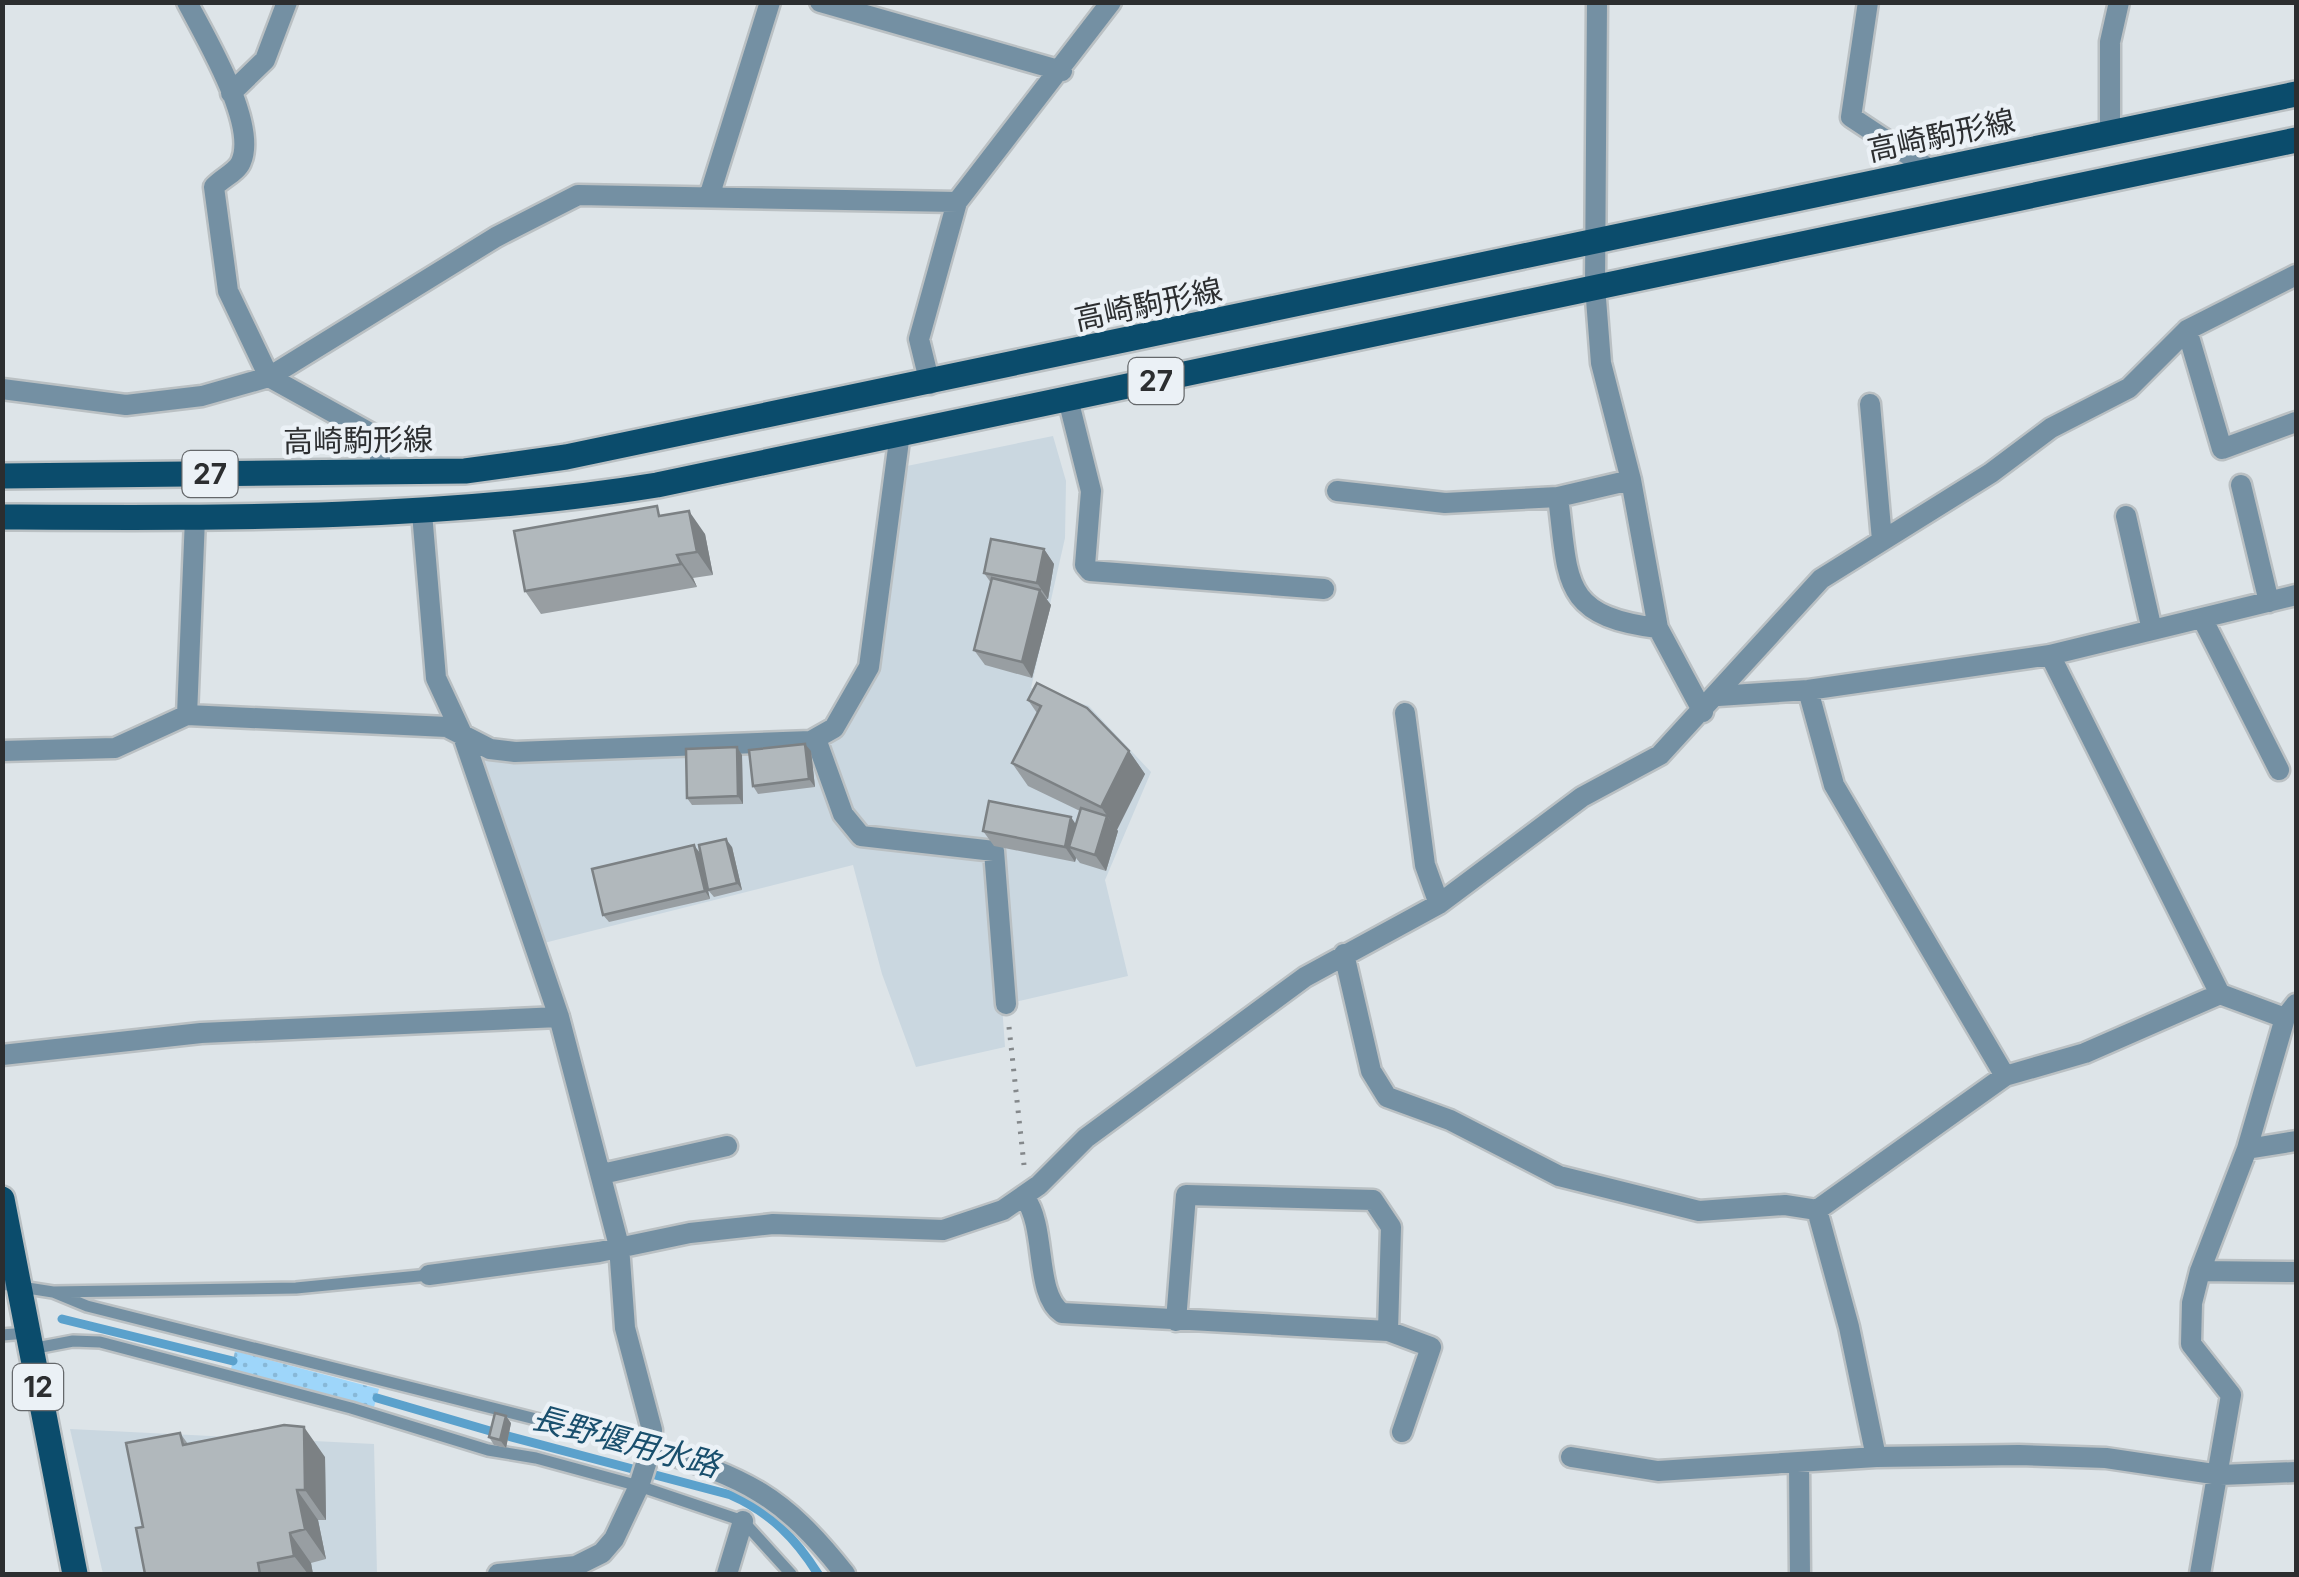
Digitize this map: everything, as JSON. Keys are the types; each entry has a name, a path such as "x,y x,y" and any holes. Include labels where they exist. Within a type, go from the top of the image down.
{"main road":[{"name":"高崎駒形線","path":"2,476 465,471 566,458 2296,94"},
{"name":"27","path":"2,517 422,513 507,507 657,486 2296,140"},
{"name":"12","path":"2,1200 20,1339 75,1574"}],"street":[{"path":"187,2 231,93 246,149 239,168 214,187 228,291 269,377 372,434 380,447 380,473"},
{"path":"231,93 265,60 287,2"},
{"path":"709,197 770,2"},
{"path":"820,2 1062,70"},
{"path":"930,384 919,340 956,202 1111,2"},
{"path":"1598,2 1595,286 1601,362 1632,480 1658,628 1704,712"},
{"path":"1868,2 1852,117 1930,170"},
{"path":"2110,133 2110,42 2119,2"},
{"path":"2,389 126,405 202,396 269,377 496,237 578,195 956,202"},
{"path":"429,1275 773,1224 942,1230 1032,1192 1095,1131 1304,977 1438,904 1582,797 1660,755 1704,712 1821,579 1991,473 2051,428 2130,388 2187,330 2296,275"},
{"path":"2187,330 2222,448 2296,422"},
{"path":"1068,400 1088,474 1085,565 1090,572 1324,589"},
{"path":"1870,404 1882,540"},
{"path":"2,752 115,748 187,716 448,727 490,749 515,752 816,739 834,728 869,667 900,433"},
{"path":"1337,491 1445,502 1558,497 1632,480"},
{"path":"2241,486 2268,602"},
{"path":"1558,497 1570,583 1600,617 1658,628"},
{"path":"422,513 436,678 463,736 559,1017 619,1246 625,1328 650,1412 644,1469 614,1539 602,1553 576,1570 498,1574"},
{"path":"2126,516 2152,630"},
{"path":"187,716 195,518"},
{"path":"1718,696 1808,690 2050,655 2296,595"},
{"path":"2202,618 2279,770"},
{"path":"2050,655 2220,994"},
{"path":"1808,690 1834,785 2004,1076"},
{"path":"1405,713 1425,866 1438,904"},
{"path":"816,739 843,814 861,836 994,851 1006,1004"},
{"path":"1344,954 1371,1071 1387,1097 1450,1120 1531,1164 1591,1184 1700,1211 1785,1205 1817,1210 2004,1076 2085,1053 2220,994 2291,1011 2192,1303 2192,1344 2231,1395 2200,1574"},
{"path":"2,1055 201,1032 559,1017"},
{"path":"2247,1149 2296,1141"},
{"path":"602,1174 727,1146"},
{"path":"1032,1192 1053,1307 1081,1316 1388,1331 1430,1347 1402,1432"},
{"path":"1176,1321 1186,1195 1373,1200 1391,1227 1388,1331"},
{"path":"1817,1210 1850,1328 1876,1457"},
{"path":"2200,1271 2296,1272"},
{"path":"1570,1457 1658,1471 1876,1457 2106,1458 2220,1476 2296,1472"},
{"path":"1799,1463 1800,1574"},
{"path":"644,1469 722,1470 768,1494 816,1537 846,1574"},
{"path":"727,1574 743,1521"}],"lane":[{"path":"11,1286 53,1292 312,1287 429,1275"},
{"path":"53,1292 87,1306 644,1469 743,1521 791,1574"},
{"path":"20,1339 100,1342 351,1408 488,1450 644,1469"}],"path":[{"path":"1006,1004 1025,1175 1032,1192"}],"shaded area":[{"path":"1053,436 1066,481 1065,538 1031,688 1089,706 1151,772 1105,880 1128,976 1002,1005 1005,1047 916,1067 882,974 853,865 540,944 480,758 812,748 871,669 902,467"},
{"path":"235,1351 379,1389 374,1407 231,1369"},
{"path":"70,1429 374,1444 377,1574 103,1574"}],"building":[{"path":"657,506 659,516 689,511 697,552 677,555 681,564 525,591 514,531"},
{"path":"991,539 1044,549 1037,583 984,573"},
{"path":"992,578 1040,590 1022,662 974,650"},
{"path":"1037,683 1087,708 1129,751 1101,807 1012,763 1041,706 1028,700"},
{"path":"805,744 809,779 753,786 749,750"},
{"path":"737,747 738,796 687,798 686,749"},
{"path":"989,801 1071,817 1065,847 983,831"},
{"path":"1081,808 1107,816 1095,855 1069,847"},
{"path":"726,839 737,883 708,890 699,845"},
{"path":"694,845 705,891 603,915 592,869"},
{"path":"495,1413 506,1416 500,1440 489,1437"},
{"path":"284,1425 304,1427 305,1490 297,1490 305,1529 290,1533 294,1556 258,1563 260,1574 145,1574 136,1528 143,1527 126,1443 180,1433 183,1445"}],"waterway":[{"name":"長野堰用水路","path":"62,1319 233,1361"},
{"name":"長野堰用水路","path":"377,1398 497,1433"},
{"name":"長野堰用水路","path":"508,1436 731,1495 781,1528 818,1574"}]}
